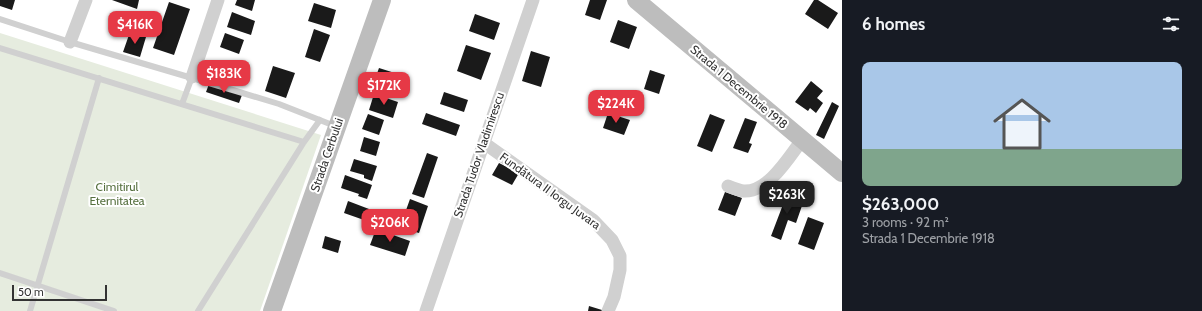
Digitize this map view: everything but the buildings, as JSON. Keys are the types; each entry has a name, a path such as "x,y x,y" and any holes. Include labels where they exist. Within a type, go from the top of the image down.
{"street":[{"path":"70,42 86,0"},
{"path":"192,77 218,0"},
{"name":"Strada Cerbului","path":"272,311 382,0"},
{"name":"Strada Tudor Vladimirescu","path":"426,311 533,0"},
{"name":"Strada 1 Decembrie 1918","path":"636,0 842,173"},
{"path":"728,186 744,191 763,186 770,180 802,140"},
{"name":"Fundătura II Iorgu Juvara","path":"484,143 593,220 612,240 620,256 620,270 614,297 608,311"}],"lane":[{"path":"0,19 70,42 279,104 337,127"},
{"path":"0,48 304,142"},
{"path":"182,104 192,77"},
{"path":"30,311 99,78"},
{"path":"198,311 304,142 320,120"},
{"path":"0,273 114,311"}],"green space":[{"name":"Cimitirul Eternitatea","path":"0,33 321,135 260,311 0,311"}]}
